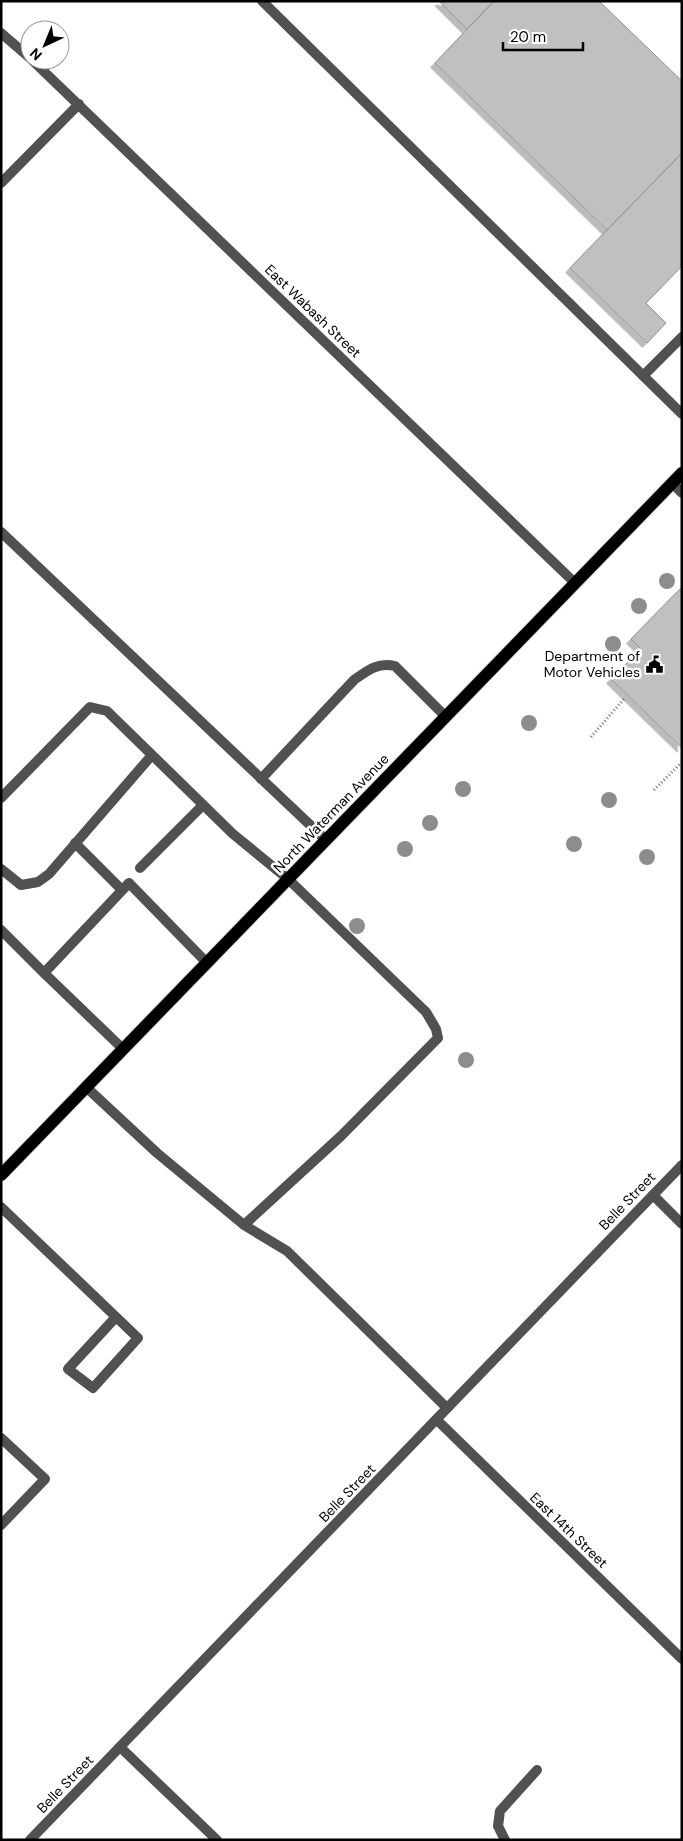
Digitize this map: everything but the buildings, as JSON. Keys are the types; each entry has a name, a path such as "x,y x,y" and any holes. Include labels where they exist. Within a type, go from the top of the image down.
{"main road":[{"name":"North Waterman Avenue","path":"1,1175 682,473"}],"street":[{"path":"262,1 682,414"},
{"name":"East Wabash Street","path":"1,33 20,49"},
{"name":"East Wabash Street","path":"43,70 574,583"},
{"path":"1,184 79,104"},
{"path":"643,376 682,337"},
{"path":"672,483 682,493"},
{"path":"1,532 326,840"},
{"path":"261,779 354,680 370,669 384,664 394,666 446,716"},
{"path":"1,798 90,707 107,711 233,834 288,879 426,1012 436,1030 438,1038 341,1136 244,1225"},
{"path":"1,869 21,885 38,882 49,874 152,755"},
{"path":"140,868 204,805"},
{"path":"75,843 122,890"},
{"path":"44,974 129,883 207,963"},
{"path":"1,930 44,974 123,1048"},
{"path":"86,1087 157,1154 244,1225 287,1251 447,1408"},
{"name":"Belle Street","path":"30,1840 682,1165"},
{"path":"653,1195 682,1224"},
{"path":"1,1207 138,1338 93,1388 68,1369 116,1317"},
{"name":"East 14th Street","path":"436,1420 682,1659"},
{"path":"1,1438 44,1479 1,1525"},
{"path":"120,1747 217,1840"},
{"path":"505,1840 498,1826 500,1811 536,1770"}],"path":[{"path":"591,737 624,699"},
{"path":"654,790 682,762"}],"place":[{"name":"Department of Motor Vehicles","path":"654,664"}]}
